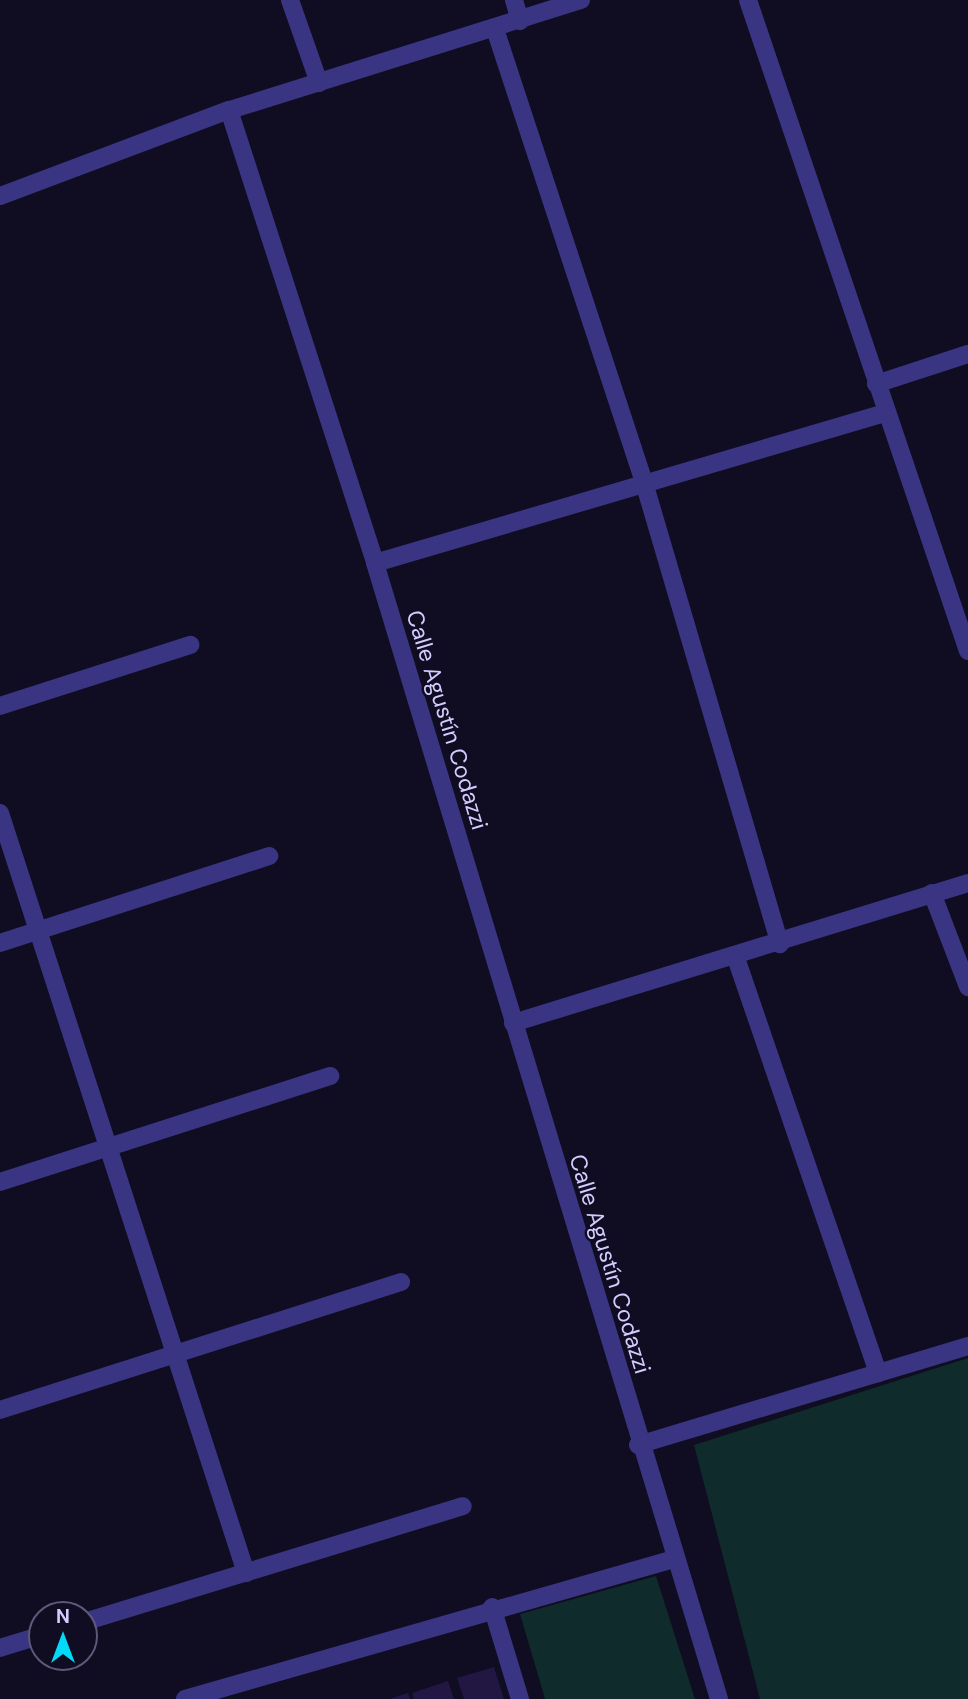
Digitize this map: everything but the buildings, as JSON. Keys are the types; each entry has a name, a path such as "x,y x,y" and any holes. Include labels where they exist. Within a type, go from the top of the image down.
{"street":[{"path":"290,0 319,83"},
{"path":"514,0 520,21"},
{"path":"0,196 229,110 495,29 580,0"},
{"path":"748,0 885,413 968,651"},
{"path":"495,29 643,479 779,944"},
{"name":"Calle Agustín Codazzi","path":"229,110 375,563 638,1445 719,1699"},
{"path":"876,384 968,354"},
{"path":"375,563 643,479 885,413"},
{"path":"0,706 190,645"},
{"path":"0,813 246,1573"},
{"path":"0,943 269,856"},
{"path":"513,1023 736,958 968,883"},
{"path":"932,893 968,987"},
{"path":"736,958 878,1373"},
{"path":"0,1182 330,1076"},
{"path":"0,1410 401,1282"},
{"path":"638,1445 968,1346"},
{"path":"98,1618 463,1506"},
{"path":"185,1699 492,1607 674,1559"},
{"path":"492,1607 520,1699"},
{"path":"0,1648 28,1639"}],"green space":[{"path":"968,1358 968,1699 760,1699 694,1445"},
{"path":"656,1576 695,1699 545,1699 520,1614"}]}
